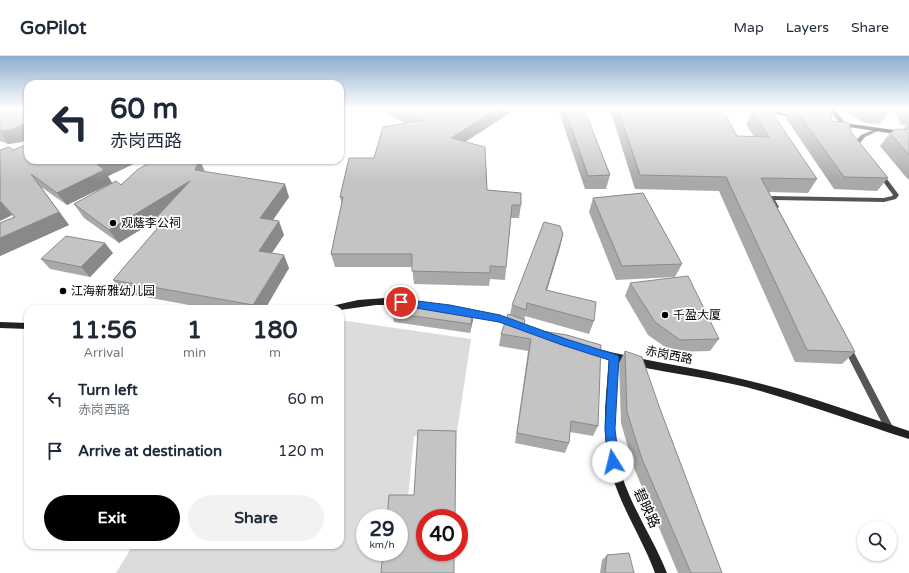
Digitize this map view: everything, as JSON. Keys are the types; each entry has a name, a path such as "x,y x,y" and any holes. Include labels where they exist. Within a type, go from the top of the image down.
{"street":[{"path":"850,133 859,145 862,136 869,133"},
{"path":"779,213 771,198 884,200 894,198 896,194 874,165"},
{"path":"344,305 368,301 417,303"},
{"path":"457,310 500,319 543,335"},
{"path":"0,325 24,326"},
{"path":"844,341 889,428"},
{"name":"赤岗西路","path":"586,349 614,357 723,378 780,392 909,435"},
{"name":"碧映路","path":"614,357 610,429 613,462 620,483 661,573"}],"shaded area":[{"path":"344,321 471,339 457,432 414,436 408,498 398,509 356,509 356,561 383,561 382,573 116,573 131,549 344,549"}],"building":[{"path":"381,133 459,133 451,138 485,147 487,190 521,193 521,205 512,205 506,267 490,266 490,273 412,271 412,254 331,254 343,197 340,197 349,158 374,158"},
{"path":"573,133 594,133 610,175 588,176"},
{"path":"626,133 735,133 737,136 769,137 767,133 786,133 817,179 761,178 855,352 807,350 726,177 640,175"},
{"path":"812,133 852,133 888,178 844,177"},
{"path":"890,133 909,133 909,155"},
{"path":"24,146 24,164 97,164 104,170 57,193 31,174 59,212 0,238 0,223 15,217 1,202 0,203 0,150 9,147 13,150"},
{"path":"147,164 197,164 195,170 285,184 260,218 279,221 259,251 284,255 253,305 113,280 161,224 152,222 190,181 109,230 74,204 116,181 121,185 137,170"},
{"path":"643,193 682,264 622,266 593,198"},
{"path":"544,222 560,226 563,234 546,290 596,302 594,321 527,303 526,310 512,305"},
{"path":"66,236 105,243 81,267 41,259"},
{"path":"688,276 719,339 680,340 655,322 630,283"},
{"path":"396,300 473,310 471,324 392,313"},
{"path":"508,314 525,320 523,328 567,335 601,345 598,426 571,421 569,443 517,433 531,339 501,334"},
{"path":"625,351 642,357 722,573 691,573 642,459 627,412"},
{"path":"418,430 456,431 455,509 416,509 416,561 454,561 454,573 381,573 382,561 408,561 408,509 388,509 389,495 414,495"},
{"path":"629,553 634,573 605,573 607,555"}],"place":[{"name":"观蔭李公祠","path":"113,223"},
{"name":"江海新雅幼儿园","path":"63,291"},
{"name":"千盈大厦","path":"665,315"}],"route":[{"path":"401,302 417,303 500,319 565,343 614,357 610,429 610,444 613,462"}]}
